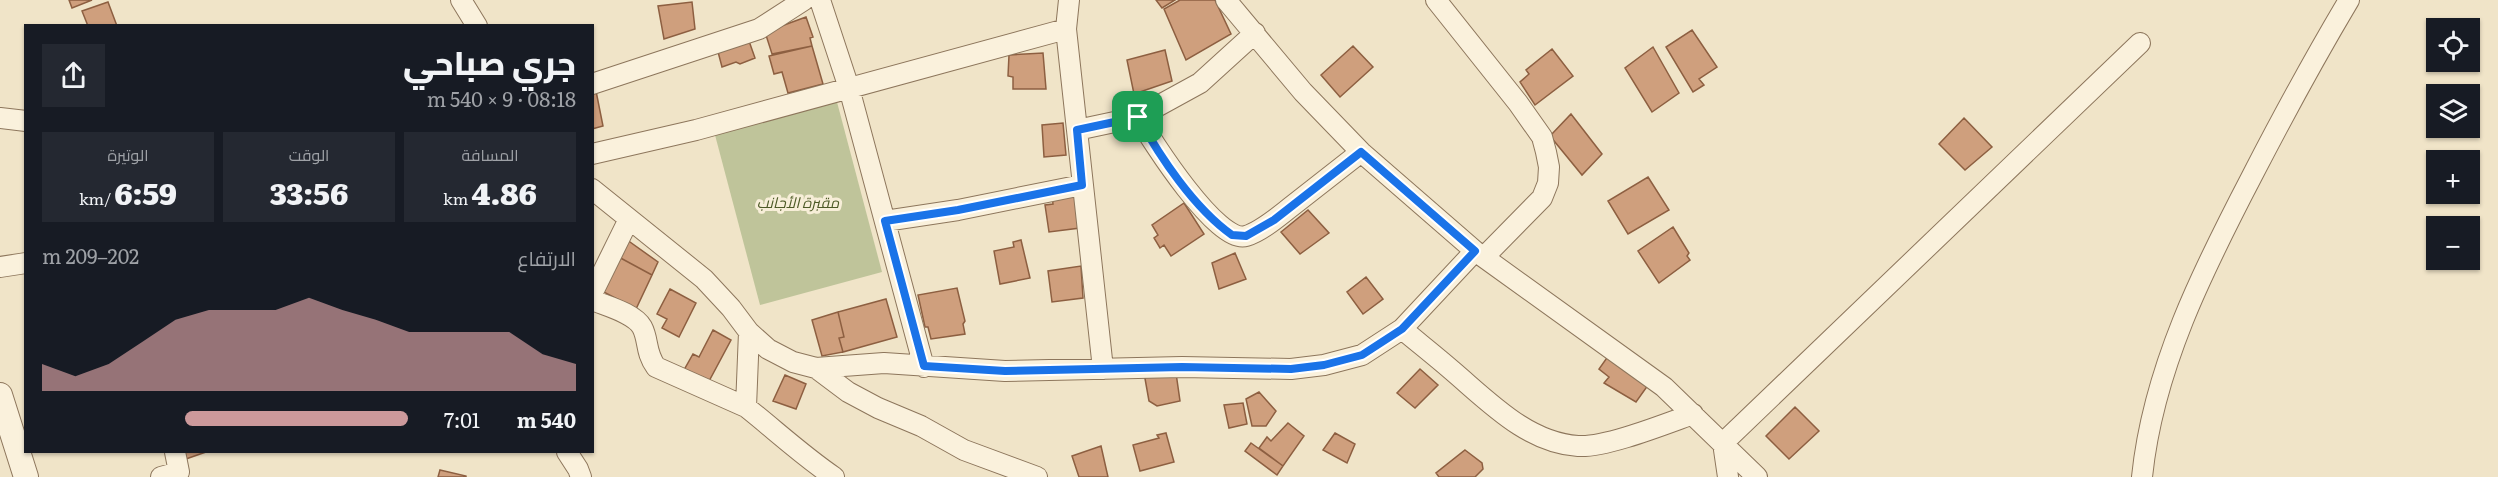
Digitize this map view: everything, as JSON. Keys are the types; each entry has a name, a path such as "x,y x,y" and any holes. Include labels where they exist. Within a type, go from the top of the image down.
{"street":[{"path":"460,0 476,24"},
{"path":"594,83 759,29 804,0"},
{"path":"820,0 849,88 924,366"},
{"path":"1069,0 1066,28 1103,369"},
{"path":"1226,0 1256,33 1303,92 1361,152 1479,254 1664,387 1757,477"},
{"path":"594,191 704,279 731,308 749,332 768,348 793,362 816,368 884,363 1005,371 1182,367 1291,369 1362,355 1402,329 1479,254 1542,198 1548,183 1549,166 1542,137 1518,103 1436,0"},
{"path":"2142,477 2159,387 2188,309 2217,244 2272,138 2349,0"},
{"path":"594,154 696,130 1066,28"},
{"path":"1077,130 1138,117 1200,83 1256,33"},
{"path":"1723,442 2140,43"},
{"path":"1138,117 1153,145 1173,174 1226,231 1239,237 1246,236 1274,220 1361,152"},
{"path":"2,118 24,121"},
{"path":"885,221 958,210 1082,185"},
{"path":"594,290 629,219"},
{"path":"0,267 24,263"},
{"path":"594,301 631,318 642,327 650,358 656,367 746,407 807,458 834,477"},
{"path":"1402,329 1498,410 1532,434 1555,443 1581,447 1618,439 1693,414"},
{"path":"746,407 749,332"},
{"path":"816,368 849,392 878,408 921,426 964,450 1037,477"},
{"path":"0,395 26,477"},
{"path":"1723,442 1728,477"},
{"path":"174,475 175,453"},
{"path":"568,453 581,477"}],"green space":[{"name":"مقبرة الأجانب","path":"837,102 882,272 760,305 715,135"}],"building":[{"path":"69,0 92,0 72,8"},
{"path":"1156,0 1175,0 1162,8"},
{"path":"1180,0 1215,0 1231,34 1186,60 1164,9"},
{"path":"108,2 116,24 87,24 82,11"},
{"path":"692,2 695,29 664,39 658,6"},
{"path":"806,17 813,37 810,38 812,46 772,54 765,32"},
{"path":"1692,30 1717,67 1699,79 1704,85 1693,92 1666,47"},
{"path":"749,41 755,58 740,64 736,62 722,67 717,48"},
{"path":"812,46 823,84 788,93 782,72 774,74 769,56"},
{"path":"1353,46 1373,67 1340,97 1321,75"},
{"path":"1653,47 1679,93 1652,112 1625,68"},
{"path":"1552,49 1573,76 1535,105 1520,82 1529,74 1526,70"},
{"path":"1165,50 1172,81 1134,94 1127,60"},
{"path":"1043,53 1046,89 1013,89 1013,77 1008,76 1009,55"},
{"path":"596,91 603,126 594,128 594,92"},
{"path":"1571,114 1602,154 1582,175 1550,136"},
{"path":"1964,118 1992,147 1965,170 1939,144"},
{"path":"1063,123 1066,155 1044,157 1042,125"},
{"path":"1648,177 1669,210 1628,234 1608,201"},
{"path":"1075,192 1080,228 1049,232 1045,205 1053,204 1052,195"},
{"path":"1184,203 1204,234 1171,256 1164,245 1160,248 1154,238 1158,235 1152,225"},
{"path":"1308,210 1329,233 1300,254 1281,232"},
{"path":"1673,227 1689,253 1687,256 1690,260 1659,283 1638,251"},
{"path":"623,237 658,262 652,275 615,255"},
{"path":"1021,240 1030,278 1000,284 994,251 1014,247 1013,242"},
{"path":"1235,253 1246,279 1219,289 1212,263"},
{"path":"615,255 652,275 636,309 598,289"},
{"path":"1081,266 1083,298 1052,302 1048,271"},
{"path":"1366,277 1383,299 1363,314 1347,292"},
{"path":"957,288 965,321 963,324 965,334 931,339 928,327 925,327 918,295"},
{"path":"670,289 696,303 679,337 662,328 667,319 657,314"},
{"path":"886,299 897,337 843,352 839,338 844,337 838,312"},
{"path":"838,312 844,337 839,338 843,352 822,356 812,320"},
{"path":"713,330 731,340 708,383 684,370 693,354 699,357"},
{"path":"1611,352 1651,381 1636,402 1604,383 1609,377 1599,369"},
{"path":"1420,369 1438,385 1415,408 1397,393"},
{"path":"1144,373 1176,373 1180,401 1157,406 1149,401"},
{"path":"785,375 806,384 796,409 773,401"},
{"path":"1259,392 1276,411 1266,426 1252,426 1246,399"},
{"path":"1243,403 1247,424 1229,428 1224,405"},
{"path":"1795,407 1819,431 1789,459 1766,436"},
{"path":"1288,423 1304,436 1283,466 1259,448 1267,437 1271,441"},
{"path":"1166,433 1174,462 1140,471 1133,445 1159,438 1157,435"},
{"path":"1335,433 1355,444 1347,463 1323,450"},
{"path":"1251,443 1283,466 1277,475 1245,451"},
{"path":"1101,446 1108,477 1079,477 1072,456"},
{"path":"1465,450 1482,463 1483,469 1475,477 1439,477 1436,473"},
{"path":"180,453 203,453 183,460"},
{"path":"440,470 466,476 466,477 438,477"}],"route":[{"path":"1138,117 1153,145 1173,174 1232,235 1246,236 1274,220 1361,152 1475,251 1402,329 1362,355 1324,365 1291,369 1244,370 1182,367 1005,371 924,366 885,221 958,210 1082,185 1077,130 1138,117"}]}
